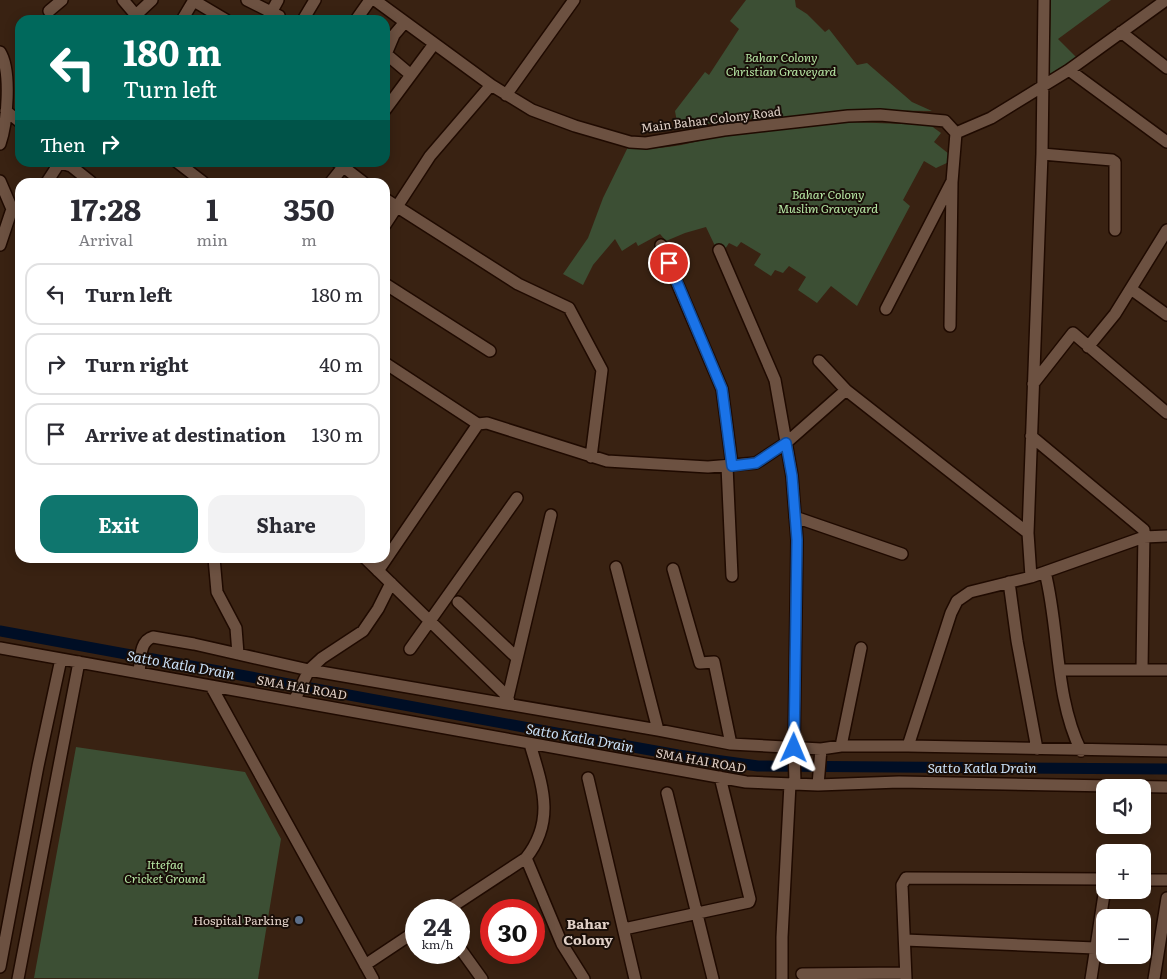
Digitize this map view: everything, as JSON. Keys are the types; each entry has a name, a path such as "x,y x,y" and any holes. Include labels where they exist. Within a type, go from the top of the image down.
{"street":[{"path":"49,11 62,0"},
{"path":"123,0 136,15"},
{"path":"140,15 152,0"},
{"path":"185,15 194,0 218,15"},
{"path":"247,0 269,15"},
{"path":"273,15 278,0"},
{"path":"306,15 315,0"},
{"path":"360,15 370,0"},
{"name":"Main Bahar Colony Road","path":"376,0 491,85 532,110 630,142 646,143 724,130 848,116 880,115 945,121 956,133"},
{"path":"506,95 574,0"},
{"path":"1032,577 1028,533 1042,154 1044,0"},
{"path":"950,326 952,182 956,133 990,118 1069,70 1166,0"},
{"path":"390,44 394,35 404,22"},
{"path":"1121,32 1167,68"},
{"path":"390,103 434,44"},
{"path":"0,52 3,57 7,90 6,112 0,144"},
{"path":"390,57 411,75"},
{"path":"1069,70 1167,142"},
{"path":"390,217 430,156 491,85"},
{"path":"6,112 15,118"},
{"path":"1042,154 1112,160 1115,162 1115,230"},
{"path":"50,178 57,167"},
{"path":"72,167 86,178"},
{"path":"184,167 198,178"},
{"path":"333,178 340,167"},
{"path":"346,167 358,178"},
{"path":"0,181 15,206"},
{"path":"886,309 952,182"},
{"path":"390,203 518,284 570,308 602,370 591,457"},
{"path":"0,246 15,210"},
{"path":"1088,347 1115,314 1167,230"},
{"path":"661,245 722,389 729,466 732,576"},
{"path":"719,250 775,380 792,476 797,540 794,753 782,937 782,979"},
{"path":"390,287 490,351"},
{"path":"1131,289 1167,315"},
{"path":"1033,384 1073,334 1167,413"},
{"path":"819,361 846,390 1028,533"},
{"path":"390,366 478,424 487,423 607,462 708,467 756,463 786,443 846,390"},
{"path":"390,553 478,424"},
{"path":"1031,436 1144,530 1142,670"},
{"path":"410,649 517,498"},
{"path":"508,701 551,514"},
{"path":"795,517 902,554"},
{"path":"908,746 951,613 957,600 970,592 1032,577 1144,537 1167,536"},
{"path":"214,563 217,592 236,628 238,654"},
{"path":"370,563 508,701"},
{"path":"378,571 383,563"},
{"path":"616,567 658,730"},
{"path":"673,569 700,663 714,662 732,744"},
{"path":"1045,572 1064,702 1071,727 1082,750"},
{"path":"1009,582 1016,641 1037,750"},
{"path":"297,696 306,674 328,654 363,631 378,609 391,583"},
{"path":"458,602 517,658"},
{"path":"139,669 143,643 152,636 238,654 306,674 508,701 732,744 794,753 820,755 841,746 1167,751"},
{"name":"SMA HAI ROAD","path":"0,648 79,662 139,669 211,686 297,696 530,744 746,782 819,781 1167,787"},
{"path":"841,746 861,648"},
{"path":"0,967 38,766 61,659"},
{"path":"18,979 79,662"},
{"path":"1060,670 1167,670"},
{"path":"211,686 373,979"},
{"path":"464,899 526,858 536,845 545,810 543,788 530,744"},
{"path":"819,781 820,755"},
{"path":"588,778 635,979"},
{"path":"624,929 747,904 750,899 720,778"},
{"path":"667,793 713,979"},
{"path":"526,858 562,944 584,979"},
{"path":"802,974 905,976 902,885 906,878 1096,880"},
{"path":"1151,880 1167,880"},
{"path":"1154,979 1167,898"},
{"path":"1090,979 1103,899"},
{"path":"365,965 405,938"},
{"path":"905,940 1095,948"},
{"path":"470,962 482,979"}],"green space":[{"name":"Bahar Colony Christian Graveyard","path":"746,0 795,0 796,7 807,14 825,32 829,29 857,65 867,63 912,102 932,111 849,110 806,116 743,119 678,128 675,111 705,72 709,75 739,29 730,21"},
{"path":"1051,0 1111,0 1058,39 1077,58 1049,75"},
{"name":"Bahar Colony Muslim Graveyard","path":"850,122 930,125 941,133 934,142 949,154 949,162 936,168 924,161 903,200 910,206 857,306 831,286 817,303 798,290 806,277 789,266 783,273 775,270 771,276 754,265 761,254 741,242 737,247 729,243 725,249 715,246 706,227 666,241 660,234 638,246 636,242 622,251 615,239 593,265 583,285 563,274 588,238 603,198 628,147 670,147 738,133"},
{"name":"Ittefaq Cricket Ground","path":"76,747 245,772 281,839 258,979 34,978"}],"waterway":[{"name":"Satto Katla Drain","path":"0,631 678,755 758,766 1167,769"}],"place":[{"name":"Hospital Parking","path":"299,920"}],"district":[{"name":"Bahar Colony","path":"588,932"}],"route":[{"path":"669,263 722,389 732,466 756,463 786,443 792,476 797,540 794,748"}]}
